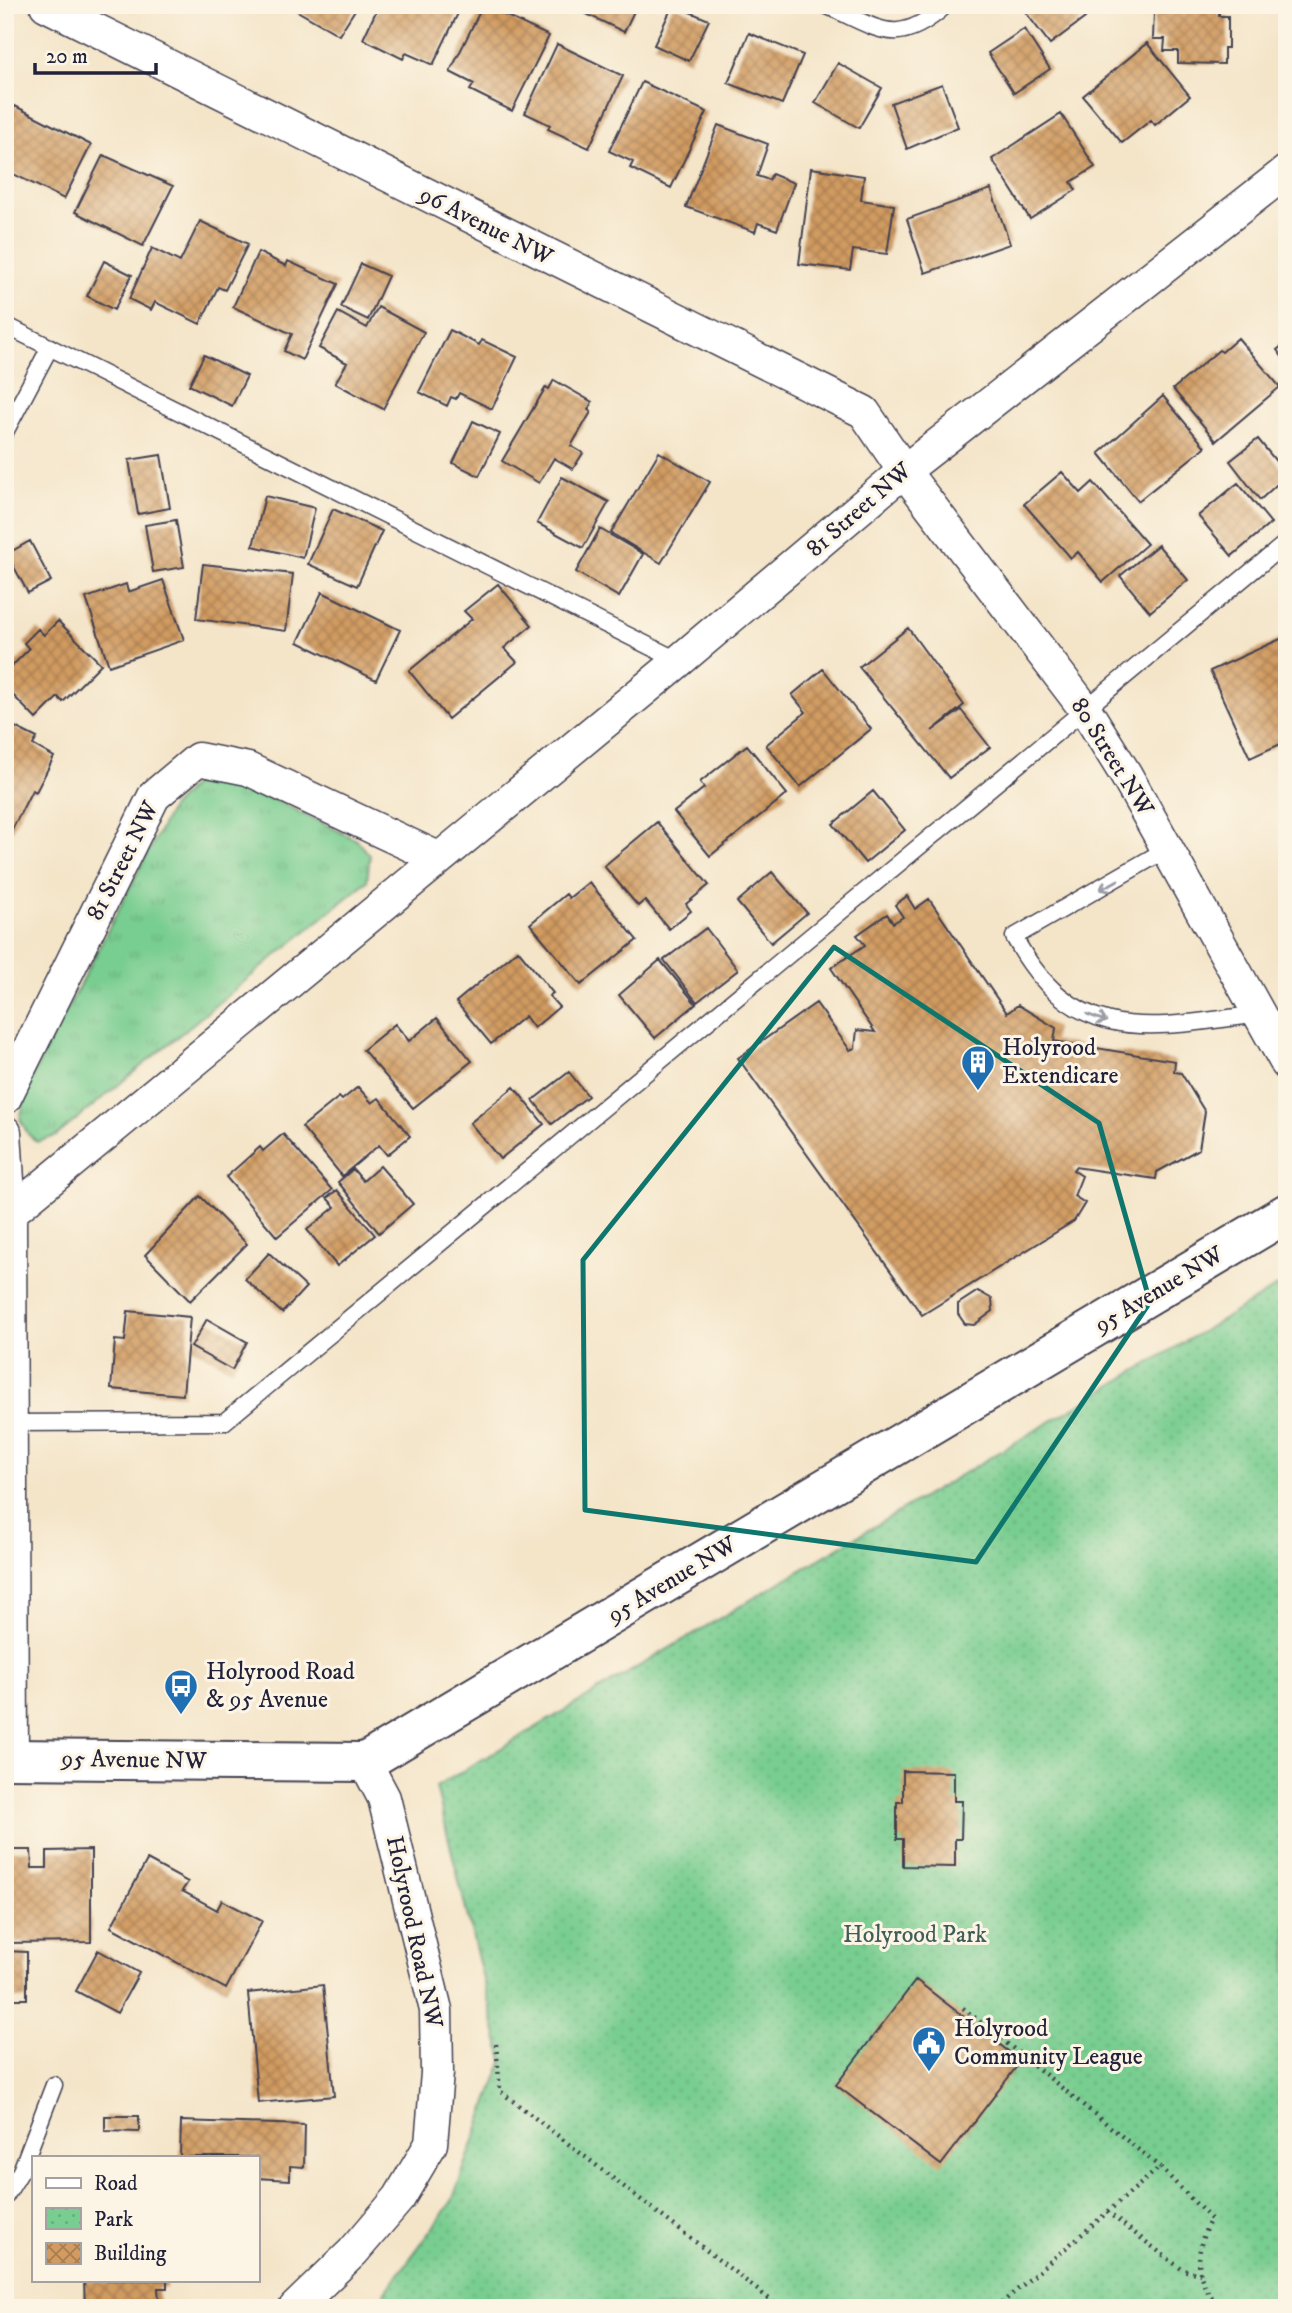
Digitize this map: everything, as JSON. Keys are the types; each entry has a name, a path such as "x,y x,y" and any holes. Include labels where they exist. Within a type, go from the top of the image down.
{"street":[{"name":"96 Avenue NW","path":"46,5 684,325 864,412 904,471"},
{"path":"78,5 103,33"},
{"name":"81 Street NW","path":"10,1213 680,661 904,471 1287,171"},
{"name":"80 Street NW","path":"904,471 1085,709 1287,1064"},
{"name":"81 Street NW","path":"5,1098 154,796 198,759 248,769 438,858"},
{"path":"5,1132 10,1213 9,1759"},
{"name":"95 Avenue NW","path":"9,1759 365,1762 1287,1213"},
{"name":"Holyrood Road NW","path":"295,2308 353,2252 399,2198 431,2144 437,2073 436,2010 384,1798 365,1762"}],"lane":[{"path":"825,5 893,34 924,26 946,5"},
{"path":"5,325 680,661"},
{"path":"5,432 50,347"},
{"path":"8,1423 224,1422 1287,542"},
{"path":"1167,849 1014,937 1031,967 1075,1009 1111,1024 1151,1026 1259,1014"},
{"path":"5,2197 21,2171 54,2085"}],"path":[{"path":"963,2008 1160,2167 1211,2219 1200,2245 1200,2274 1208,2291 1223,2308"},
{"path":"496,2044 500,2091 781,2308"},
{"path":"996,2308 1160,2167"},
{"path":"1107,2212 1183,2270 1200,2274"}],"highlighted area":[{"path":"834,947 1099,1123 1150,1302 976,1562 585,1510 583,1260"}],"green space":[{"path":"226,776 357,840 370,855 367,881 56,1136 37,1142 28,1134 20,1119 29,1083 171,808 194,784"},
{"name":"Holyrood Park","path":"1287,1281 1287,2308 374,2308 452,2201 503,2061 436,1787"}],"building":[{"path":"287,5 358,5 339,35"},
{"path":"379,5 462,5 433,65 406,53 403,59 363,39"},
{"path":"483,5 549,36 512,111 470,90 474,84 450,72"},
{"path":"580,5 637,5 624,32 578,10"},
{"path":"673,5 709,20 689,61 654,45"},
{"path":"1020,5 1075,5 1085,18 1050,44"},
{"path":"1164,5 1219,5 1219,16 1228,16 1228,48 1224,48 1224,64 1178,63 1178,51 1164,51 1165,39 1153,39 1154,11 1164,11"},
{"path":"1024,29 1050,69 1014,93 988,53"},
{"path":"749,33 803,55 782,104 728,83"},
{"path":"1147,43 1190,96 1155,125 1151,120 1122,143 1083,96"},
{"path":"557,44 623,76 589,148 548,129 550,125 525,113"},
{"path":"838,63 882,88 859,128 815,103"},
{"path":"642,82 707,112 671,188 630,168 633,162 609,151"},
{"path":"942,84 958,127 907,149 891,103"},
{"path":"15,106 91,145 64,199 5,170 5,127"},
{"path":"1061,114 1095,167 1071,182 1076,190 1030,219 992,159"},
{"path":"718,125 768,144 757,176 769,180 772,174 794,183 777,230 758,223 755,232 686,207"},
{"path":"103,155 173,186 143,246 75,212"},
{"path":"811,168 864,176 861,200 894,205 887,254 853,250 850,270 799,264"},
{"path":"991,189 1010,244 925,273 907,219"},
{"path":"200,221 248,244 225,290 218,287 200,324 155,302 151,310 129,299 152,248 180,262"},
{"path":"258,252 286,266 288,261 338,284 302,360 284,351 292,334 233,307"},
{"path":"104,261 132,275 114,310 87,296"},
{"path":"361,264 388,276 368,320 341,307"},
{"path":"378,307 424,332 383,409 335,383 347,363 319,348 338,312 367,328"},
{"path":"450,330 479,345 482,340 517,357 492,409 459,393 456,399 451,397 447,406 419,392"},
{"path":"1238,338 1280,387 1216,441 1173,389 1219,350 1222,352"},
{"path":"1287,342 1287,363 1277,350"},
{"path":"204,355 247,376 232,406 189,385"},
{"path":"554,380 592,402 588,410 591,412 571,446 583,453 573,469 554,458 539,483 502,461 546,387 549,389"},
{"path":"1163,396 1205,447 1138,501 1099,453"},
{"path":"473,421 500,434 479,476 453,463"},
{"path":"1258,439 1287,475 1260,500 1230,461"},
{"path":"659,452 710,482 661,563 611,533"},
{"path":"161,455 170,508 138,514 129,460"},
{"path":"1062,472 1081,493 1093,482 1147,544 1103,582 1078,552 1071,558 1024,504"},
{"path":"562,477 609,502 583,548 537,523"},
{"path":"1238,483 1271,523 1232,556 1198,516"},
{"path":"265,496 315,508 303,558 253,546"},
{"path":"333,509 382,531 357,586 308,564"},
{"path":"176,520 184,567 153,572 145,525"},
{"path":"600,529 643,554 619,597 576,572"},
{"path":"30,541 51,581 28,593 7,554"},
{"path":"1158,545 1188,580 1150,612 1120,576"},
{"path":"203,564 293,574 286,631 196,619"},
{"path":"163,580 184,640 109,666 86,598 126,584 128,592"},
{"path":"498,584 532,625 504,648 517,662 448,719 409,671 472,619 464,611"},
{"path":"322,592 400,630 376,680 298,642"},
{"path":"58,621 101,664 63,702 58,697 36,719 5,687 5,673 29,649 24,643 38,629 44,635"},
{"path":"908,628 964,705 932,731 961,710 990,747 949,778 859,667"},
{"path":"1287,636 1287,741 1250,758 1210,671"},
{"path":"823,669 871,729 800,787 766,745 806,712 792,695"},
{"path":"5,722 37,738 33,745 54,757 36,792 32,790 10,834 5,832"},
{"path":"747,745 787,794 710,856 674,812 704,788 700,782"},
{"path":"873,791 905,830 865,863 833,824"},
{"path":"657,822 709,885 686,904 691,911 669,929 645,900 638,906 604,866"},
{"path":"5,846 12,849 5,862"},
{"path":"772,872 807,913 771,943 737,902"},
{"path":"589,882 637,940 581,985 530,924 566,894 569,898"},
{"name":"Holyrood Extendicare","path":"907,896 915,909 929,899 1007,1013 1018,1005 1056,1028 1054,1041 1175,1061 1174,1072 1181,1073 1205,1112 1199,1149 1157,1172 1156,1179 1075,1167 1073,1170 1082,1176 1074,1196 1085,1203 1074,1221 922,1315 738,1058 816,1003 850,1050 855,1048 857,1030 875,1032 831,968 865,945 857,935 887,914 893,923 903,917 895,905"},
{"path":"706,928 738,970 697,1002 664,960"},
{"path":"518,950 553,993 549,996 559,1007 534,1028 525,1016 491,1044 456,1002"},
{"path":"660,960 696,1004 655,1038 619,995"},
{"path":"437,1018 472,1061 413,1108 363,1050 395,1024 409,1041"},
{"path":"569,1072 588,1096 552,1124 533,1100"},
{"path":"358,1087 372,1103 379,1098 410,1136 387,1155 379,1145 342,1176 302,1127 339,1097 342,1100"},
{"path":"514,1087 544,1124 500,1159 470,1123"},
{"path":"283,1134 332,1190 277,1237 226,1177 260,1147 263,1151"},
{"path":"380,1166 413,1204 379,1233 338,1182 353,1169 363,1181"},
{"path":"337,1190 375,1235 337,1266 307,1230 335,1207 327,1198"},
{"path":"200,1196 247,1244 190,1301 145,1255"},
{"path":"269,1253 306,1287 282,1313 245,1279"},
{"path":"978,1291 992,1299 993,1311 974,1325 965,1324 958,1314 958,1304"},
{"path":"128,1311 190,1317 183,1395 111,1389 115,1340 125,1341"},
{"path":"207,1319 247,1342 232,1370 191,1347"},
{"path":"903,1771 954,1772 954,1801 962,1801 961,1839 955,1839 955,1867 903,1866 903,1839 897,1839 897,1802 903,1802"},
{"path":"5,1850 31,1850 32,1868 47,1868 47,1851 91,1850 91,1942 5,1943"},
{"path":"147,1860 188,1882 182,1891 217,1910 222,1900 262,1921 226,1989 111,1927"},
{"path":"98,1950 139,1973 117,2013 76,1991"},
{"path":"5,1951 27,1952 27,1999 5,1999"},
{"name":"Holyrood Community League","path":"916,1980 1021,2061 941,2165 836,2085"},
{"path":"323,1985 334,2096 258,2103 248,1993"},
{"path":"105,2116 139,2116 139,2132 105,2131"},
{"path":"181,2121 305,2125 304,2167 290,2166 290,2180 259,2178 259,2156 180,2156"},
{"path":"84,2282 167,2282 167,2288 158,2288 159,2303 171,2302 171,2308 85,2308"}],"place":[{"name":"Holyrood Extendicare","path":"978,1092"},
{"name":"Holyrood Road & 95 Avenue","path":"181,1716"},
{"name":"Holyrood Community League","path":"929,2073"}]}
